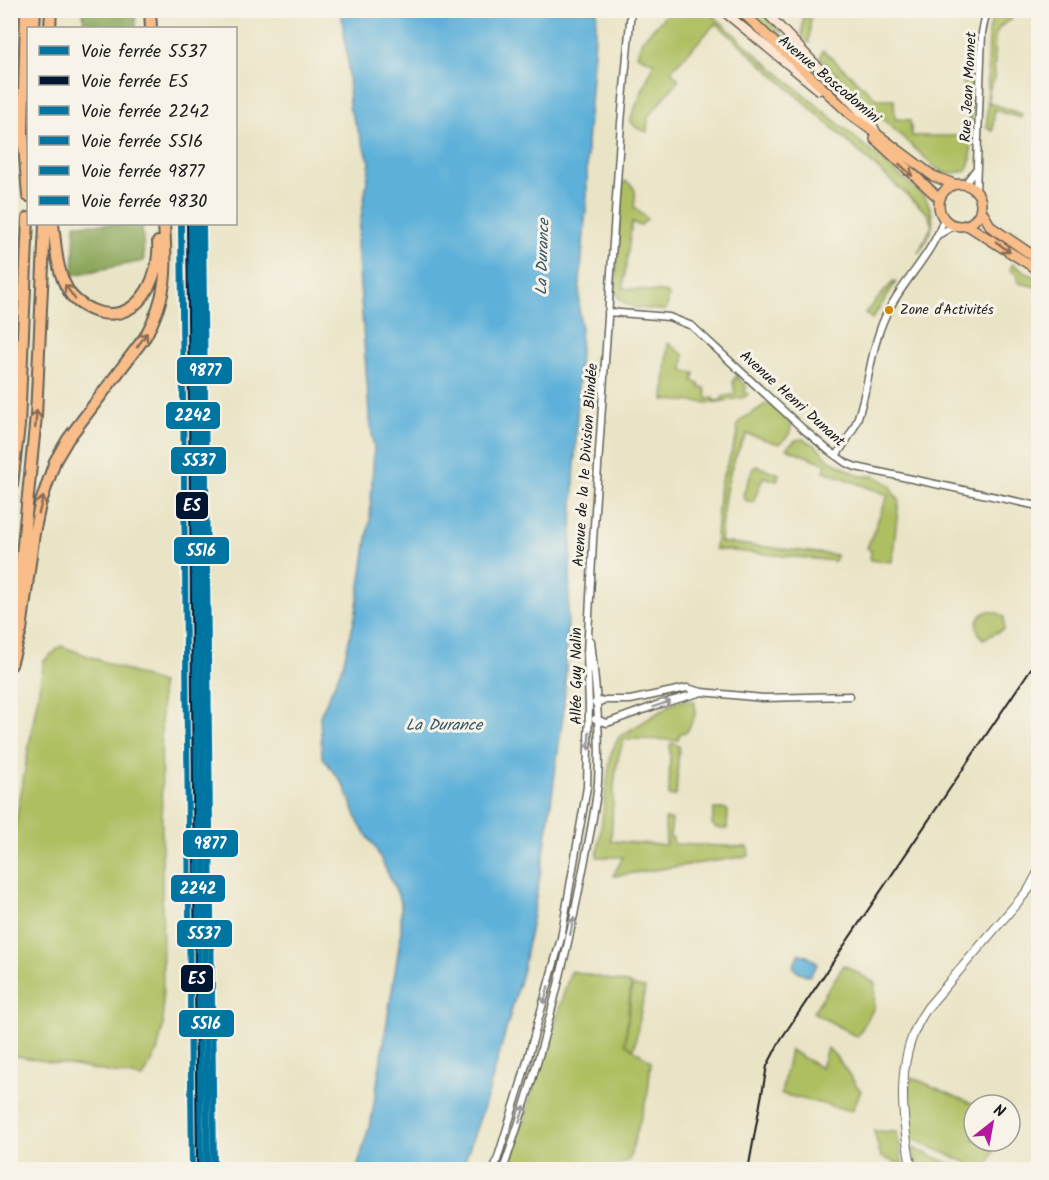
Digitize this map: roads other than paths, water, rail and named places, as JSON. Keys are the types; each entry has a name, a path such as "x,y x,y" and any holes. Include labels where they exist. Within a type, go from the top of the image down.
{"highway":[{"path":"26,10 23,133 27,183"},
{"path":"34,27 35,10"},
{"path":"50,27 51,10"},
{"path":"143,10 145,27"},
{"path":"150,10 151,27"},
{"path":"10,501 19,426 28,225"},
{"path":"10,665 36,416 45,225"},
{"path":"53,225 59,272 69,293 81,305 100,313 117,314 140,300 154,277 159,248 157,225"},
{"path":"10,665 21,630 34,533 49,478 55,461 68,439 145,337 154,320 161,303 165,276 164,225"}],"main road":[{"name":"Avenue Boscodomini","path":"722,10 850,114 940,200"},
{"path":"740,10 850,114 877,134"},
{"name":"Avenue Boscodomini","path":"764,10 872,124 877,134 933,176 960,184"},
{"path":"1038,259 992,227 981,210 981,200 976,191 960,184 943,193 940,200 940,212 944,218 955,225 967,225 1038,270"},
{"path":"967,225 981,210"}],"street":[{"name":"Avenue de la 1e Division Blindée","path":"589,620 608,312 631,10"},
{"name":"Rue Jean Monnet","path":"976,191 982,33 985,18 992,10"},
{"path":"960,184 978,168"},
{"path":"836,456 857,422 872,356 885,319 902,288 939,235 944,218"},
{"path":"939,235 955,225"},
{"name":"Avenue Henri Dunant","path":"608,312 669,317 692,326 802,428 836,456 856,467 1038,506"},
{"name":"Allée Guy Nalin","path":"503,1170 529,1091 559,986 595,804 598,739 589,620"},
{"name":"Allée Guy Nalin","path":"494,1170 521,1083 561,938 587,787 589,620"},
{"path":"595,688 606,700"},
{"path":"702,692 607,723 597,720 589,710 596,702 606,700 617,702 687,688 702,692 763,698 850,696"},
{"path":"598,739 607,723"},
{"path":"912,1170 902,1111 905,1068 911,1037 928,1007 1029,889 1038,872"}],"water":[{"name":"La Durance","path":"341,11 597,11 580,282 581,327 564,708 544,854 523,969 487,1098 462,1169 357,1169 372,1116 401,934 401,902 376,849 359,824 345,787 322,756 320,716 343,665 356,612 370,519 374,448 369,412 357,243 370,162 349,107 348,64"},
{"path":"799,954 817,962 809,976 795,970 793,966"}],"railway":[{"path":"748,1170 767,1066 781,1039 1038,658"}],"rail line":[{"name":"9830","path":"181,225 192,1170"},
{"name":"ES","path":"189,225 199,1170"},
{"name":"2242","path":"191,225 201,1170"},
{"name":"5537","path":"196,225 207,1170"},
{"name":"5516","path":"198,225 208,1170"},
{"name":"9877","path":"203,225 214,1170"}],"place":[{"name":"Zone d'Activités","path":"889,310"}]}
